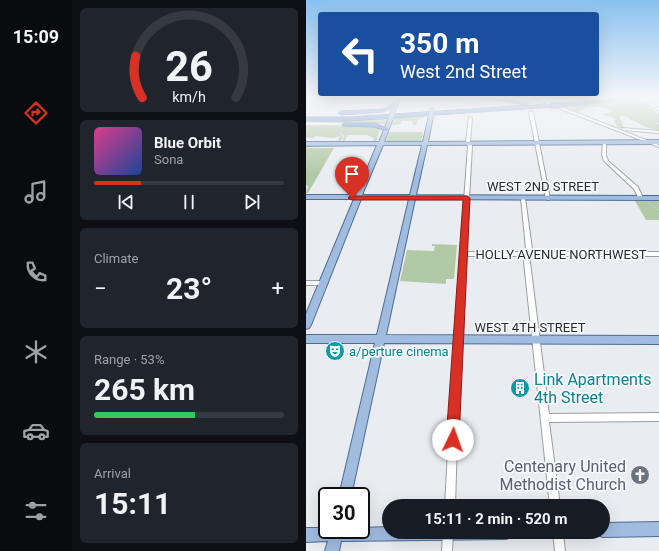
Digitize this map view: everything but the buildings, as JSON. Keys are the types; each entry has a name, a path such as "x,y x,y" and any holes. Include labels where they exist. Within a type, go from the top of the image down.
{"highway":[{"path":"306,123 373,125 386,129"}],"main road":[{"path":"306,326 389,123"},
{"path":"347,487 429,123"},
{"path":"306,144 659,142"},
{"name":"WEST 2ND STREET","path":"307,199 659,198"},
{"name":"WEST 4TH STREET","path":"306,339 659,340"},
{"path":"610,530 659,529"},
{"path":"370,532 382,532"},
{"path":"306,535 318,534"},
{"path":"332,551 335,539"}],"street":[{"path":"450,499 457,340 467,198 470,123"},
{"path":"533,123 548,199"},
{"path":"601,123 659,146"},
{"path":"618,129 659,132"},
{"path":"604,143 604,155 606,161 636,188 641,198"},
{"path":"523,198 529,249 528,254 535,340 554,499"},
{"name":"HOLLY AVENUE NORTHWEST","path":"463,254 659,254"},
{"path":"306,283 323,283"},
{"path":"545,418 659,417"},
{"path":"447,551 448,539"},
{"path":"559,539 560,551"}],"green space":[{"path":"338,123 385,123 385,124"},
{"path":"393,123 401,123 400,124 392,125"},
{"path":"615,123 622,123 624,128 618,128"},
{"path":"637,123 658,123 659,130 654,129"},
{"path":"306,125 374,126 380,129 376,142 373,142 374,138 367,135 348,135 344,142 342,142 344,136 341,133 308,131 306,130"},
{"path":"306,131 336,132 341,134 343,137 340,142 337,142 340,136 334,138 315,136 312,140 313,138 306,137"},
{"path":"389,132 423,132 421,142 386,142"},
{"path":"306,148 334,148 308,193 306,193 308,186 306,185"},
{"path":"635,201 659,201 659,220 646,220"},
{"path":"432,244 457,245 454,279 446,279 446,284 400,281 407,250 434,251 435,246 432,246"}],"waterway":[{"path":"647,202 659,210"}],"place":[{"name":"a/perture cinema","path":"335,351"},
{"name":"Link Apartments 4th Street","path":"520,388"},
{"name":"Centenary United Methodist Church","path":"640,475"}],"route":[{"path":"352,198 467,198 457,340 453,440"}]}
